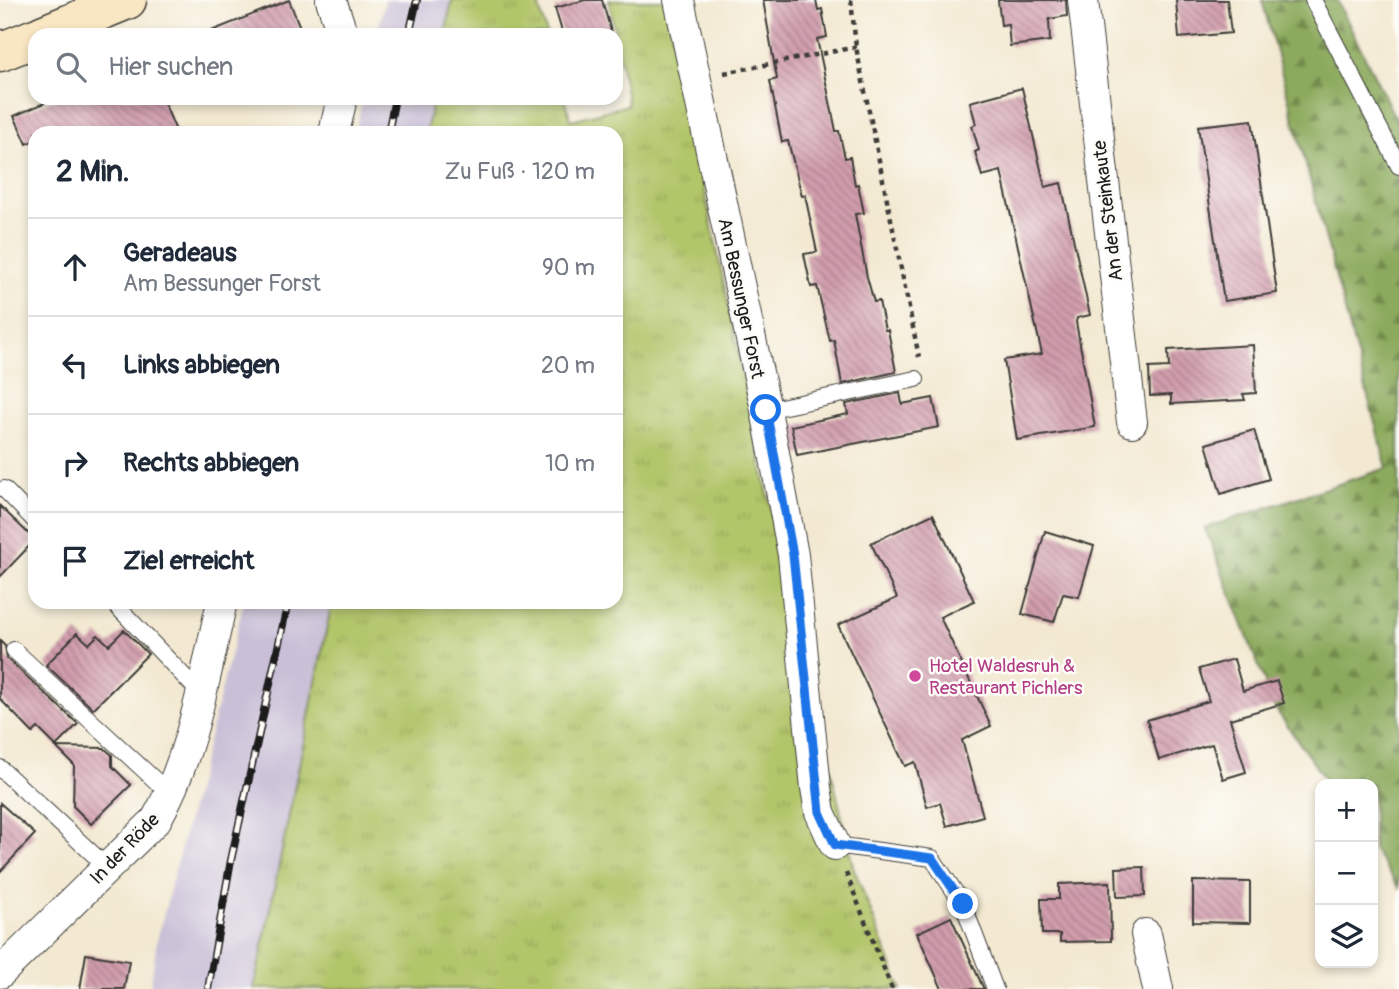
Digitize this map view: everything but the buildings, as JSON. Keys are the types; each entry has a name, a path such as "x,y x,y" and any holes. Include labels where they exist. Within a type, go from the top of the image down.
{"street":[{"path":"59,28 127,0"},
{"path":"331,0 340,28"},
{"name":"Am Bessunger Forst","path":"679,0 766,410 793,555 816,788 820,812 835,845"},
{"name":"An der Steinkaute","path":"1083,0 1132,422"},
{"path":"0,52 28,41"},
{"path":"336,126 340,105"},
{"name":"In der Röde","path":"0,973 156,820 170,794 201,694 220,609"},
{"path":"1146,934 1158,989"}],"lane":[{"path":"1313,0 1399,166"},
{"path":"766,410 916,380"},
{"path":"4,489 28,515"},
{"path":"120,609 201,694"},
{"path":"14,650 170,794"},
{"path":"0,768 107,867"},
{"path":"835,845 932,858 963,904 995,989"}],"path":[{"path":"851,0 856,47 921,367 916,380"},
{"path":"695,79 856,47"},
{"path":"835,845 892,989"}],"shaded area":[{"path":"385,0 452,0 446,28 379,28"},
{"path":"361,105 432,105 427,126 357,126"},
{"path":"242,609 331,609 254,989 150,989 157,940"}],"green space":[{"path":"452,0 537,0 545,28 446,28"},
{"path":"609,0 665,0 764,477 853,866 901,989 254,989 331,609 623,609 623,126 427,126 432,105 566,105 571,120 628,105 623,77 623,28 614,28"},
{"path":"1262,0 1337,0 1399,126 1399,888 1378,856 1378,779 1325,779 1275,708 1205,528 1387,468"}],"railway":[{"path":"411,28 417,0"},
{"path":"389,126 394,105"},
{"path":"208,989 231,860 286,609"}],"place":[{"name":"Hotel Waldesruh & Restaurant Pichlers","path":"915,676"}],"route":[{"path":"766,410 793,555 820,812 835,845 932,858 963,904"}]}
